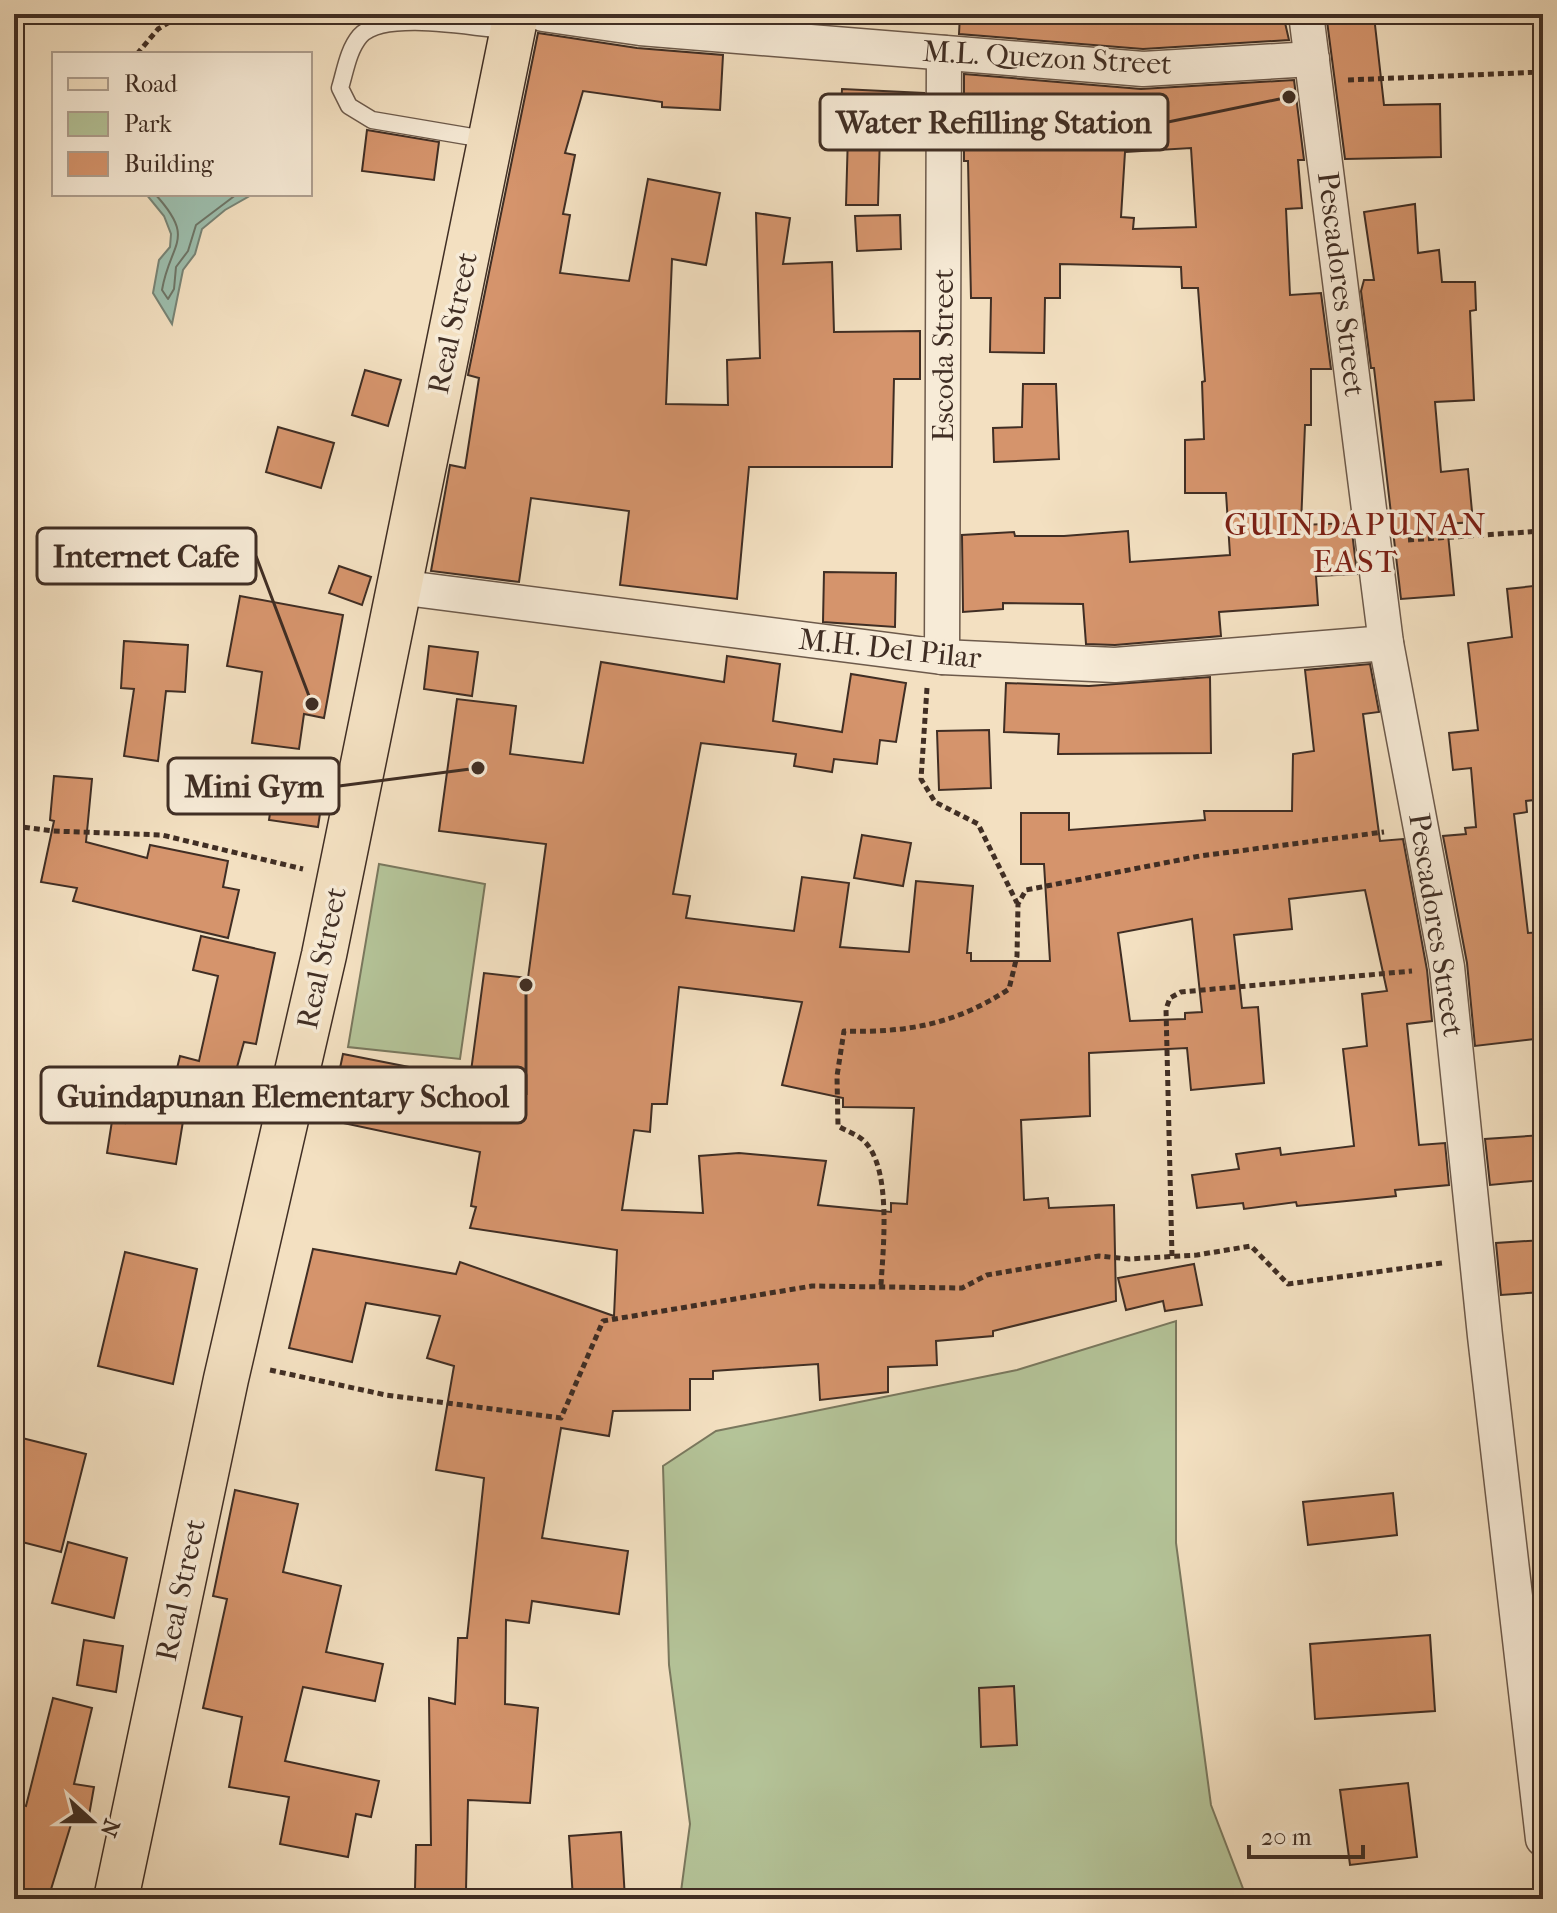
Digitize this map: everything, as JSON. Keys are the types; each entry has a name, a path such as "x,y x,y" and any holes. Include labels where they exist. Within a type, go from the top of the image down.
{"main road":[{"name":"Real Street","path":"116,1899 229,1367 339,878 492,140 524,20"}],"street":[{"name":"Pescadores Street","path":"1306,14 1386,643 1447,967 1543,1839"},
{"name":"M.L. Quezon Street","path":"524,20 1143,69 1314,70"},
{"name":"Escoda Street","path":"936,656 944,53"},
{"name":"M.H. Del Pilar","path":"398,587 936,656 1115,665 1386,643"}],"lane":[{"path":"492,140 372,120 349,106 340,88 350,54 361,35 388,22 524,20"}],"path":[{"path":"139,52 158,29 183,14"},
{"path":"1314,70 1543,72"},
{"path":"1375,543 1543,531"},
{"path":"881,1285 885,1226 882,1179 866,1142 838,1126 837,1076 844,1031 877,1032 947,1022 980,1008 1009,989 1017,956 1018,904 978,824 935,802 921,779 936,656"},
{"path":"14,826 53,831 162,835 339,878"},
{"path":"1018,904 1026,890 1200,856 1421,828"},
{"path":"1172,1256 1166,1009 1170,998 1181,992 1447,967"},
{"path":"229,1367 282,1371 386,1395 561,1418 603,1321 812,1286 962,1288 987,1275 1099,1256 1129,1259 1197,1255 1251,1246 1288,1284 1477,1259"}],"green space":[{"path":"379,864 485,884 460,1059 348,1047"},
{"path":"1176,1321 1176,1543 1211,1805 1247,1899 680,1899 690,1824 669,1665 663,1466 716,1431 1017,1370"}],"water":[{"path":"148,196 250,196 225,210 202,229 195,254 183,270 172,324 153,293 159,260 170,247 171,234 164,216"}],"building":[{"path":"960,14 1283,14 1289,40 1143,49 959,34"},
{"path":"1374,16 1384,105 1440,104 1441,157 1345,159 1327,21"},
{"path":"538,33 637,48 723,55 720,110 662,107 662,102 583,91 565,153 575,155 563,214 570,215 560,273 629,281 648,179 720,193 706,265 672,259 666,404 728,405 727,360 760,358 756,213 790,218 783,264 832,262 834,332 920,331 920,379 894,379 892,467 749,467 737,599 620,585 629,511 531,498 519,582 431,571 450,465 465,468 479,378 468,375"},
{"path":"964,74 1141,89 1294,80 1304,160 1298,160 1302,208 1286,209 1290,295 1321,293 1331,369 1311,369 1311,425 1305,425 1301,525 1351,523 1357,574 1316,576 1318,605 1219,612 1221,636 1115,645 1086,644 1083,604 1003,603 1003,609 963,612 962,535 1014,532 1015,536 1064,536 1128,531 1130,562 1230,555 1226,493 1185,493 1185,440 1204,439 1202,382 1205,381 1198,288 1182,288 1181,267 1060,264 1060,298 1045,298 1044,353 990,352 991,298 971,298 968,161 964,161","holes":["1191,148 1196,227 1133,229 1134,218 1121,217 1125,152"]},
{"path":"842,89 924,93 924,137 880,134 878,205 846,205 848,133 840,132"},
{"path":"367,130 439,142 434,180 362,171"},
{"path":"1415,204 1418,253 1439,250 1442,282 1475,282 1476,310 1470,311 1474,400 1435,402 1441,472 1468,469 1473,522 1447,524 1454,595 1401,599 1374,368 1371,368 1361,291 1364,280 1374,280 1364,212"},
{"path":"900,215 901,249 857,251 855,216"},
{"path":"365,370 401,380 388,426 352,415"},
{"path":"1023,384 1056,384 1059,459 994,462 993,428 1022,427"},
{"path":"278,427 334,443 321,488 266,472"},
{"path":"339,566 371,577 362,605 329,593"},
{"path":"824,572 896,573 895,627 823,622"},
{"path":"1543,585 1543,799 1526,801 1527,812 1514,814 1528,933 1543,932 1543,1038 1475,1046 1467,963 1443,836 1466,834 1465,828 1476,827 1471,768 1453,770 1449,733 1478,730 1468,643 1512,637 1507,589"},
{"path":"240,596 343,615 324,718 304,714 299,749 252,743 262,672 227,666"},
{"path":"124,641 188,645 185,692 166,691 158,761 124,756 134,689 121,688"},
{"path":"429,646 478,652 472,696 424,689"},
{"path":"727,656 780,664 773,721 842,732 851,674 906,683 896,742 880,740 877,764 834,759 832,772 794,766 796,754 701,743 673,894 690,896 686,918 794,931 802,877 849,883 840,947 909,952 916,881 973,886 967,953 971,953 971,961 1050,961 1044,864 1021,864 1021,813 1069,813 1069,830 1205,820 1204,811 1292,811 1293,754 1314,751 1305,670 1370,664 1379,712 1363,714 1380,841 1403,839 1427,970 1432,1021 1407,1024 1419,1145 1445,1143 1449,1185 1395,1190 1396,1196 1297,1206 1296,1202 1244,1209 1243,1203 1197,1208 1192,1175 1239,1169 1236,1154 1280,1148 1281,1155 1354,1146 1343,1049 1367,1046 1362,994 1387,991 1365,890 1289,899 1292,929 1234,935 1242,1008 1258,1007 1264,1083 1191,1090 1187,1048 1089,1053 1090,1116 1021,1120 1024,1200 1048,1198 1049,1208 1114,1205 1116,1301 993,1331 993,1336 936,1341 937,1365 888,1367 888,1392 820,1400 818,1364 713,1371 713,1379 690,1379 690,1410 613,1411 609,1436 561,1428 542,1538 628,1551 619,1614 532,1601 529,1623 506,1620 505,1704 538,1708 530,1803 468,1800 466,1891 415,1890 416,1845 431,1845 429,1698 455,1704 458,1638 467,1638 484,1478 436,1470 454,1366 427,1358 440,1316 366,1303 352,1362 289,1348 313,1249 456,1274 460,1262 614,1316 617,1250 470,1228 476,1207 471,1206 480,1152 329,1120 343,1054 470,1079 484,973 528,978 546,844 439,831 457,699 516,706 510,754 583,763 601,662 724,682","holes":["1192,919 1202,1012 1185,1013 1185,1019 1130,1021 1118,933","679,987 802,1002 782,1085 843,1098 843,1107 914,1108 907,1204 891,1203 891,1212 818,1205 826,1161 739,1153 699,1156 703,1213 622,1210 634,1130 650,1132 652,1104 667,1104"]},
{"path":"1210,677 1211,753 1058,754 1059,734 1004,732 1006,683 1089,686"},
{"path":"989,730 991,788 939,790 937,731"},
{"path":"276,772 325,780 318,827 269,820"},
{"path":"54,776 92,779 86,842 147,858 150,845 228,861 223,887 239,890 228,938 73,901 77,888 41,882 54,821 50,820"},
{"path":"862,835 911,843 903,886 854,878"},
{"path":"201,936 275,953 256,1044 244,1042 224,1114 169,1101 180,1056 199,1061 218,976 193,970"},
{"path":"129,1100 185,1109 176,1164 107,1153 112,1121 125,1123"},
{"path":"1543,1135 1543,1180 1490,1185 1485,1139"},
{"path":"1543,1240 1543,1292 1501,1295 1496,1243"},
{"path":"125,1252 197,1269 173,1384 98,1366"},
{"path":"1194,1264 1202,1305 1165,1311 1163,1301 1126,1310 1118,1278"},
{"path":"14,1436 86,1454 61,1552 14,1540"},
{"path":"235,1490 298,1504 283,1572 341,1586 326,1652 383,1664 375,1701 303,1687 285,1761 379,1781 371,1817 356,1814 348,1857 280,1844 289,1797 229,1787 242,1717 203,1708 227,1599 213,1596"},
{"path":"1393,1493 1397,1535 1308,1545 1303,1502"},
{"path":"68,1542 127,1558 114,1618 52,1603"},
{"path":"1430,1635 1435,1711 1315,1719 1310,1644"},
{"path":"84,1640 123,1646 116,1692 77,1685"},
{"path":"1014,1686 1017,1745 981,1747 979,1688"},
{"path":"53,1698 92,1708 74,1784 94,1787 88,1821 73,1818 48,1899 14,1899 14,1802 26,1806"},
{"path":"1408,1783 1417,1857 1350,1865 1340,1790"},
{"path":"621,1832 625,1899 573,1899 569,1836"}],"place":[{"name":"Water Refilling Station","path":"1289,97"},
{"name":"Internet Cafe","path":"312,704"},
{"name":"Mini Gym","path":"478,768"},
{"name":"Guindapunan Elementary School","path":"526,985"}],"district":[{"name":"GUINDAPUNAN EAST","path":"1356,542"}]}
